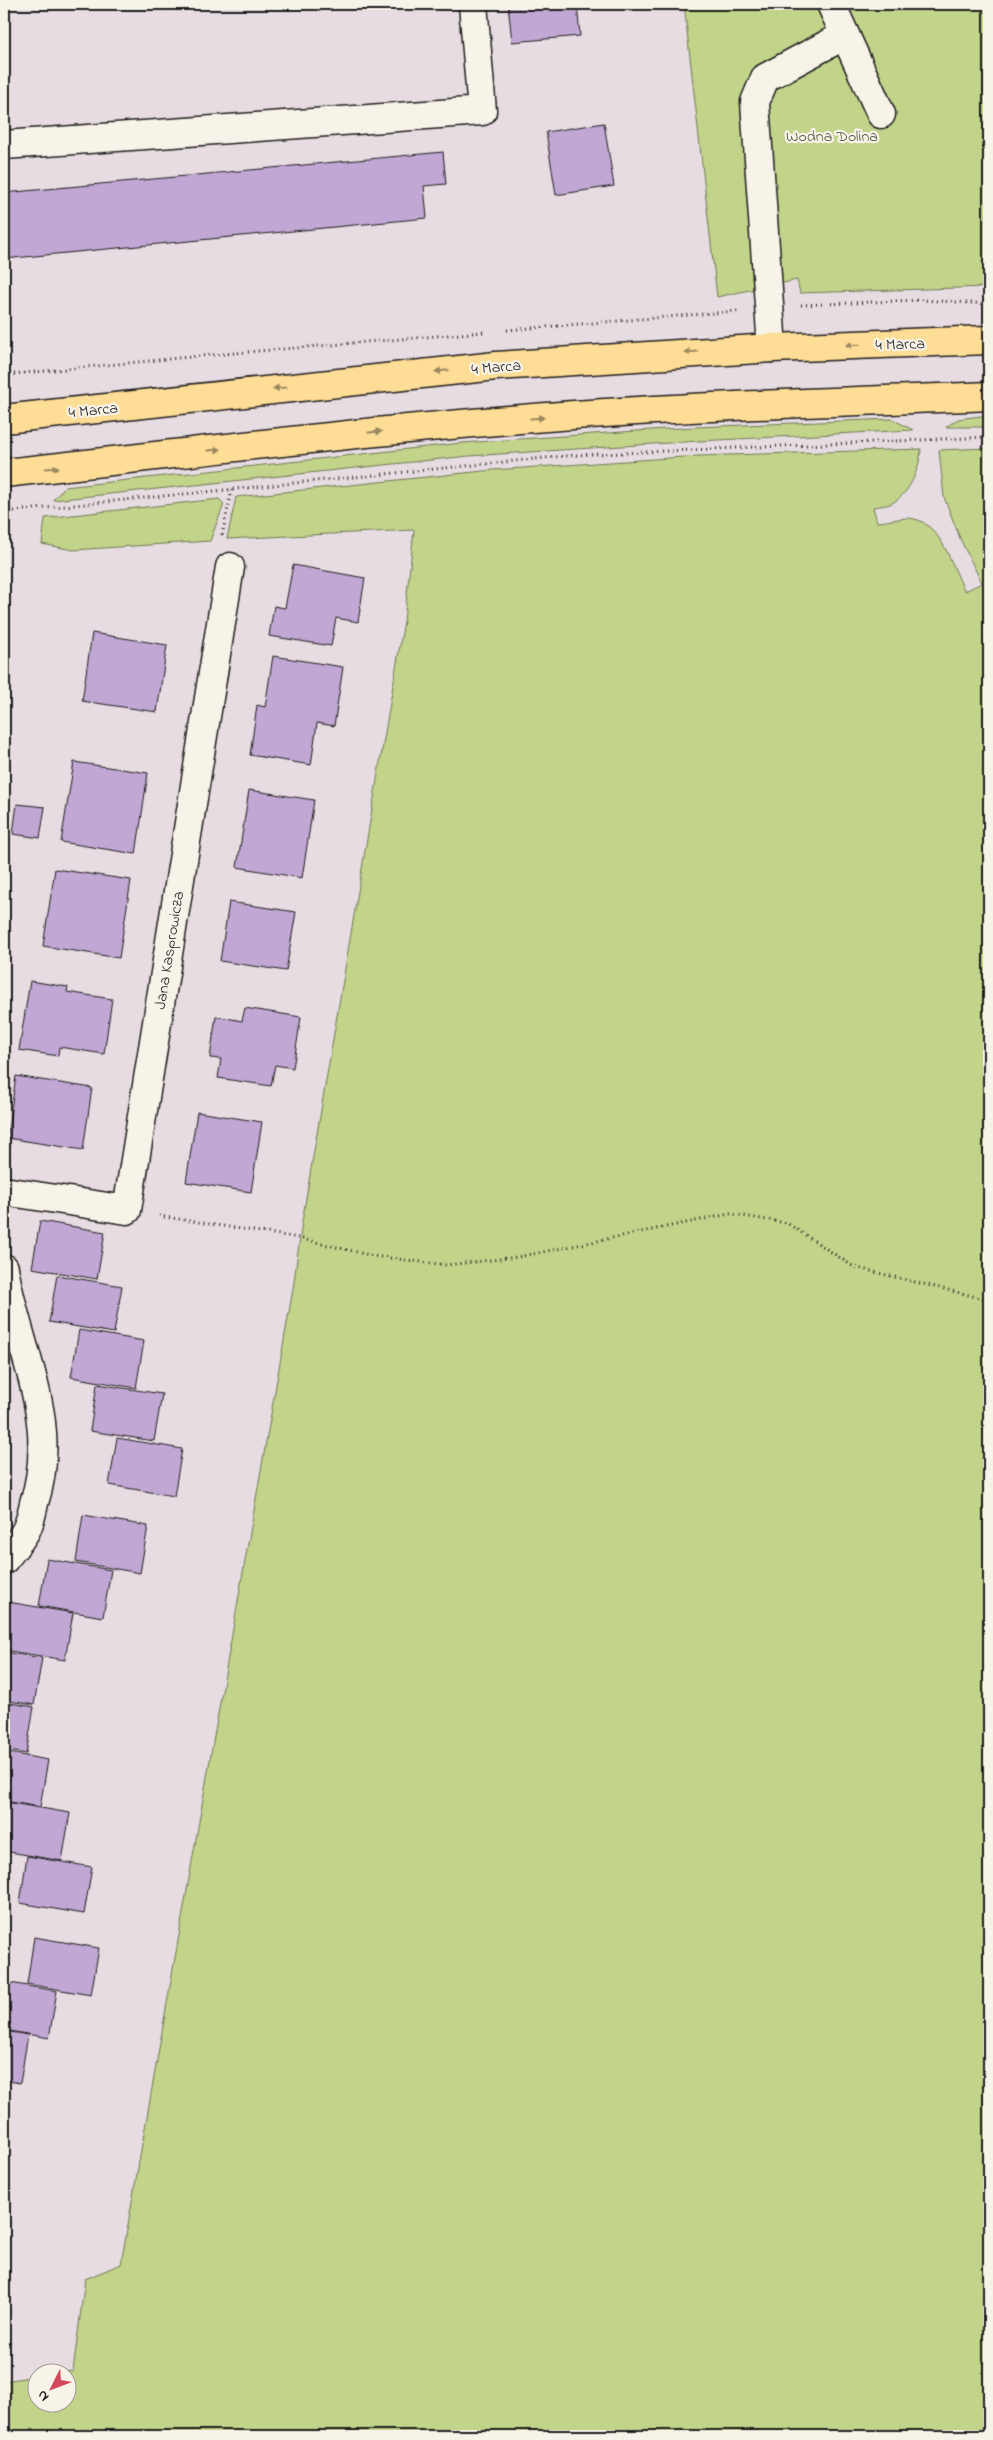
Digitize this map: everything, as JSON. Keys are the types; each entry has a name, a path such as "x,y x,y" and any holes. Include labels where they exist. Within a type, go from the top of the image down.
{"main road":[{"name":"4 Marca","path":"4,419 421,373 629,356 772,348 989,340"},
{"path":"4,473 351,434 519,419 728,406 989,396"}],"street":[{"path":"4,145 482,111 473,4"},
{"path":"831,4 881,114"},
{"path":"772,348 755,102 765,78 846,35"},
{"name":"Jana Kasprowicza","path":"4,1191 126,1210 230,567"},
{"path":"4,1268 9,1301 30,1367 44,1430 41,1481 26,1531 4,1560"}],"path":[{"path":"506,330 785,306 921,300 989,304"},
{"path":"4,375 190,356 486,332"},
{"path":"4,512 575,455 989,437"},
{"path":"230,567 221,542 232,490"},
{"path":"194,1221 299,1238 373,1256 446,1265 518,1256 730,1214 787,1223 854,1267 989,1300"}],"green space":[{"name":"Wodna Dolina","path":"684,4 989,4 989,287 800,293 797,280 717,297"},
{"path":"989,415 989,427 946,427 958,419"},
{"path":"892,419 913,430 699,441 469,456 53,500 65,487 462,443 695,427"},
{"path":"989,448 989,2436 4,2436 4,2381 28,2377 28,2412 78,2412 78,2362 74,2362 85,2279 121,2264 293,1289 302,1222 404,621 414,530 227,539 236,497 493,470 698,456 921,449 919,464 909,487 898,499 890,504 873,507 877,522 908,518 919,520 929,527 944,546 965,591 982,583 961,541 944,497 939,450"},
{"path":"219,499 224,504 210,541 73,550 42,544 45,518"}],"building":[{"path":"508,4 577,4 580,36 512,42"},
{"path":"604,123 614,186 556,195 546,132"},
{"path":"443,152 446,184 424,186 427,218 4,259 4,193"},
{"path":"293,565 365,578 358,622 336,618 331,646 269,636 274,606 285,608"},
{"path":"92,633 167,645 157,712 82,701"},
{"path":"273,656 343,667 334,726 317,723 311,765 250,755 257,705 265,707"},
{"path":"74,762 148,773 136,854 61,842"},
{"path":"249,790 314,800 302,878 237,867"},
{"path":"17,804 45,807 40,838 13,834"},
{"path":"55,869 131,880 119,958 43,946"},
{"path":"229,902 296,912 286,971 220,961"},
{"path":"30,981 68,987 67,992 112,999 104,1054 59,1047 58,1056 19,1050"},
{"path":"245,1008 301,1017 293,1068 275,1065 271,1086 218,1078 221,1059 210,1058 216,1016 242,1021"},
{"path":"16,1076 92,1088 83,1150 7,1138"},
{"path":"197,1112 262,1122 251,1192 186,1182"},
{"path":"40,1221 105,1232 97,1279 32,1268"},
{"path":"57,1275 122,1286 114,1333 49,1322"},
{"path":"79,1330 144,1341 136,1388 71,1377"},
{"path":"97,1384 162,1394 154,1441 90,1431"},
{"path":"117,1438 182,1449 174,1496 109,1485"},
{"path":"83,1515 148,1526 140,1573 76,1562"},
{"path":"47,1559 111,1570 103,1617 39,1606"},
{"path":"8,1602 73,1613 65,1660 4,1650 4,1628"},
{"path":"4,1652 42,1658 34,1705 4,1700"},
{"path":"4,1702 34,1707 26,1754 4,1750"},
{"path":"4,1752 48,1760 40,1807 4,1801"},
{"path":"6,1802 70,1813 62,1861 4,1851"},
{"path":"27,1856 92,1867 84,1914 20,1903"},
{"path":"34,1937 99,1948 91,1995 27,1984"},
{"path":"4,1982 57,1991 49,2038 4,2030"},
{"path":"4,2031 28,2035 20,2083 4,2080"}]}
